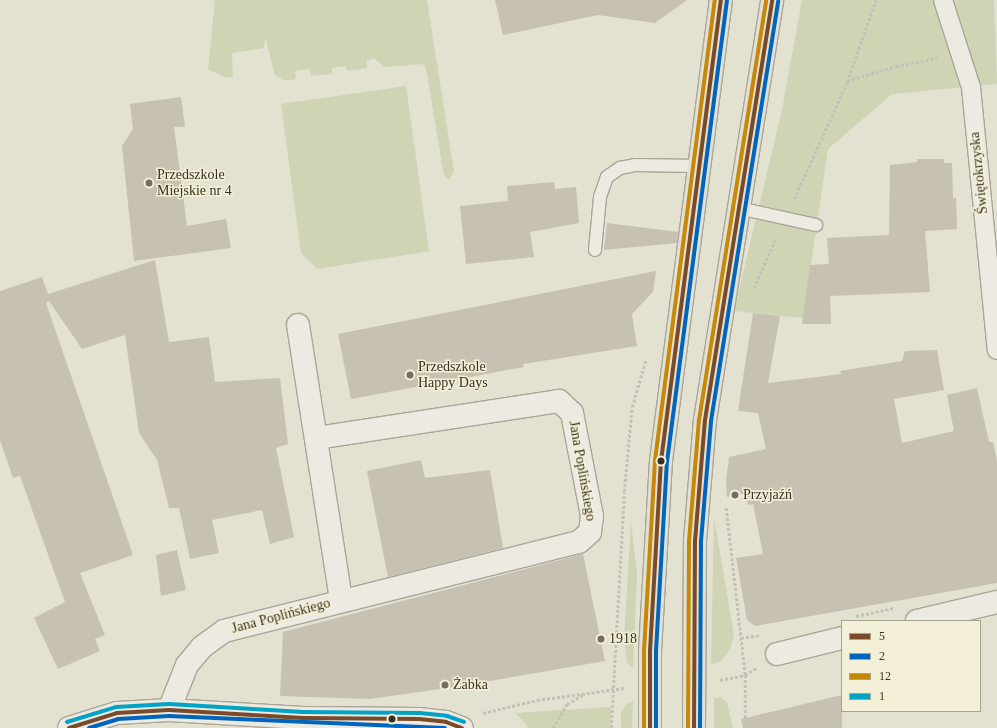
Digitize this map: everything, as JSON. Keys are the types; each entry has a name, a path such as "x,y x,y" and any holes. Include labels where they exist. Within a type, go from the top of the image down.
{"main road":[{"path":"650,728 649,686 662,461 722,0"},
{"path":"694,728 693,684 695,541 705,420 772,0"}],"street":[{"name":"Świętokrzyska","path":"943,0 962,53 971,87 997,350"},
{"name":"Jana Poplińskiego","path":"298,325 317,438 341,600"},
{"name":"Jana Poplińskiego","path":"169,710 187,665 202,646 224,631 341,600 579,542 590,532 592,516 572,413 559,401 317,438"},
{"path":"921,620 997,602"},
{"path":"777,654 841,638"},
{"path":"69,728 117,713 169,710 379,724 454,725"}],"lane":[{"path":"595,250 600,198 607,177 620,168 635,165 700,166"},
{"path":"738,208 816,225"}],"path":[{"path":"753,290 847,82 876,0"},
{"path":"847,82 896,66 962,53"},
{"path":"724,499 746,675 745,728"},
{"path":"850,617 896,608"},
{"path":"741,638 764,634"},
{"path":"693,684 746,675"},
{"path":"454,725 537,700 612,688 649,686"},
{"path":"553,728 567,704 585,692"}],"green space":[{"path":"215,0 427,0 454,172 449,180 444,176 426,68 423,64 385,67 374,58 367,61 367,68 347,71 345,66 332,68 332,74 311,76 309,69 295,71 296,78 293,80 283,80 275,75 265,37 264,48 232,53 233,78 224,77 208,69"},
{"path":"802,0 994,0 997,84 892,94 828,149 803,318 734,311 782,110"},
{"path":"406,86 429,251 317,269 301,253 281,104"},
{"path":"714,517 734,635 730,649 721,661 711,665"},
{"path":"631,521 637,574 633,669 627,663 624,640"},
{"path":"721,697 727,703 733,728 714,728 714,698"},
{"path":"633,701 632,728 621,728 621,713 626,704"},
{"path":"611,707 611,728 529,728 516,713"}],"building":[{"path":"495,0 687,0 655,23 598,15 503,35"},
{"path":"181,97 185,127 174,127 187,226 226,219 231,248 134,261 122,146 133,129 130,104"},
{"path":"917,159 944,159 944,163 952,163 953,198 956,198 957,229 925,231 930,292 830,296 831,324 802,324 810,265 829,264 827,238 889,235 890,165 917,162"},
{"path":"554,182 555,189 576,187 579,223 530,232 534,257 466,264 460,206 508,201 507,186"},
{"path":"607,223 678,232 677,243 604,250"},
{"path":"155,260 169,342 209,337 215,382 280,378 288,444 276,448 294,537 270,544 262,510 212,520 219,553 190,559 179,508 169,508 157,460 139,433 125,335 82,349 49,301 46,303 133,555 80,573 105,635 95,639 100,651 58,669 34,618 65,602 20,476 13,478 0,440 0,291 42,277 48,294"},
{"path":"656,271 653,292 632,314 637,346 523,364 524,367 351,399 338,334"},
{"path":"753,313 780,316 768,383 841,374 840,371 902,361 905,351 937,350 944,390 894,399 902,443 954,431 947,395 977,388 989,442 993,442 997,461 997,583 755,626 747,620 736,558 763,554 753,504 748,505 746,493 727,497 726,481 729,457 766,449 758,413 738,411"},
{"path":"421,460 425,478 490,470 503,548 388,577 367,471"},
{"path":"177,550 186,590 161,596 156,555"},
{"path":"583,554 605,661 461,686 370,699 280,696 283,632"},
{"path":"841,695 842,728 743,728 741,719"}],"transit line":[{"name":"12","path":"644,728 644,651 655,460 715,0"},
{"name":"5","path":"650,728 650,651 661,461 721,0"},
{"name":"12","path":"688,728 689,541 699,420 766,0"},
{"name":"5","path":"694,728 695,541 705,420 772,0"},
{"name":"2","path":"656,728 656,651 667,462 727,1"},
{"name":"2","path":"700,728 701,541 711,421 778,1"},
{"name":"1","path":"67,722 116,707 169,704 303,712 420,713 447,716 464,722"},
{"name":"5","path":"69,728 117,713 169,710 303,718 419,719 446,722 462,728"},
{"name":"2","path":"89,728 118,719 169,716 445,728"}],"place":[{"name":"Przedszkole Miejskie nr 4","path":"149,183"},
{"name":"Przedszkole Happy Days","path":"410,375"},
{"name":"Przyjaźń","path":"735,495"},
{"name":"1918","path":"601,639"},
{"name":"Żabka","path":"445,685"}]}
